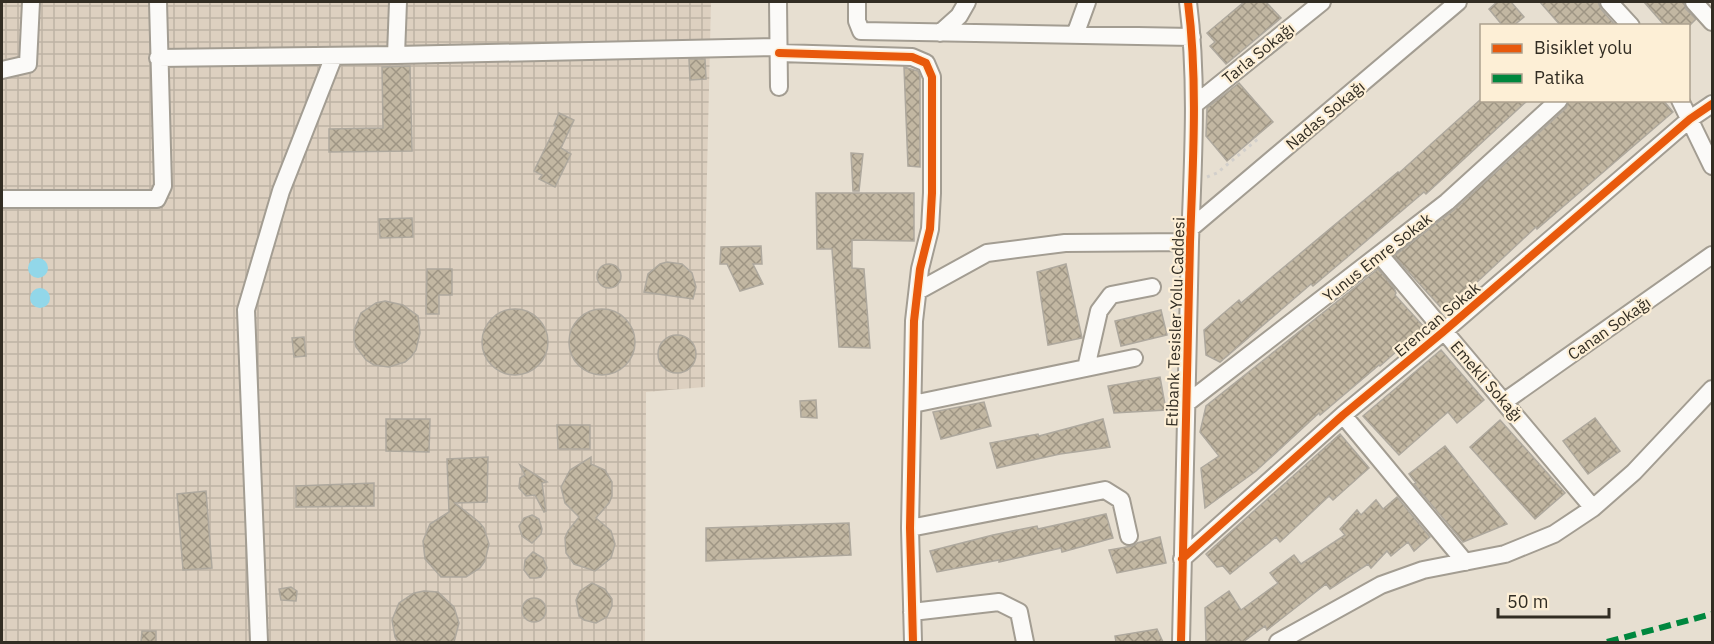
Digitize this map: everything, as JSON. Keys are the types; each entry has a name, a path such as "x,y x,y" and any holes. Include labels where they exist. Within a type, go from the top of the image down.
{"street":[{"path":"2,70 28,64 31,2"},
{"path":"2,199 157,198 163,186 158,2"},
{"path":"396,55 398,2"},
{"path":"778,2 779,87"},
{"path":"857,2 857,21 861,31 1192,38"},
{"path":"940,33 959,16 966,2"},
{"path":"1075,35 1087,2"},
{"name":"Etibank Tesisler Yolu Caddesi","path":"1181,642 1194,105 1192,38 1188,2"},
{"name":"Tarla Sokağı","path":"1194,105 1322,2"},
{"name":"Nadas Sokağı","path":"1191,235 1458,2"},
{"path":"1609,2 1629,24"},
{"path":"1694,2 1713,22"},
{"path":"158,58 779,50 912,57 926,63 932,77 932,193 930,229 920,269 914,321 910,528 913,642"},
{"path":"259,642 246,310 281,191 334,56"},
{"name":"Yunus Emre Sokak","path":"1187,403 1447,202 1556,102"},
{"path":"1681,102 1713,166"},
{"name":"Erencan Sokak","path":"1182,559 1343,415 1690,119 1713,104"},
{"path":"918,291 987,253 1065,243 1191,235"},
{"name":"Emekli Sokağı","path":"1380,255 1593,508"},
{"name":"Canan Sokağı","path":"1505,401 1713,255"},
{"path":"1086,368 1099,311 1111,295 1152,287"},
{"path":"913,404 1134,358"},
{"path":"1278,642 1380,585 1423,570 1505,554 1554,534 1593,508 1634,472 1713,389"},
{"path":"1343,415 1464,562"},
{"path":"910,528 1105,490 1121,500 1129,536"},
{"path":"912,612 999,602 1019,612 1024,642"}],"path":[{"path":"1192,185 1217,173 1258,139 1256,137"}],"shaded area":[{"path":"2,2 711,2 705,260 705,387 646,392 645,642 2,642"}],"water":[{"path":"38,258 45,261 48,268 45,275 38,278 31,275 28,268 31,261"},
{"path":"40,288 47,291 50,298 47,305 40,308 33,305 30,298 33,291"}],"building":[{"path":"1244,2 1266,2 1281,18 1226,64 1210,46 1215,42 1207,33"},
{"path":"1497,2 1511,2 1524,17 1515,24 1501,24 1489,9"},
{"path":"1540,2 1598,2 1614,24 1559,24"},
{"path":"1644,2 1684,2 1686,9 1696,19 1690,25 1663,24"},
{"path":"689,59 705,59 706,79 690,80"},
{"path":"410,66 412,151 329,152 329,129 383,128 382,67"},
{"path":"904,67 918,71 920,76 920,167 908,166"},
{"path":"1239,83 1273,122 1227,161 1206,136 1207,108"},
{"path":"1480,100 1480,102 1526,102 1426,194 1424,192 1313,286 1311,284 1220,362 1206,355 1204,330 1239,300 1241,303 1399,173"},
{"path":"1568,102 1665,102 1673,112 1537,229 1536,227 1445,312 1394,256 1454,210 1566,108"},
{"path":"559,113 574,120 561,148 571,154 555,187 539,179 542,175 534,171 556,126 554,125"},
{"path":"851,153 863,154 859,191 853,191"},
{"path":"816,193 914,193 914,241 852,240 852,268 864,269 870,348 839,347 832,249 817,249"},
{"path":"412,218 413,237 380,238 379,219"},
{"path":"761,246 762,264 753,264 763,284 740,291 727,264 720,264 721,247"},
{"path":"667,262 682,264 692,273 696,287 693,299 644,292 648,274 660,264"},
{"path":"609,264 617,268 621,276 617,284 609,288 601,284 597,276 601,268"},
{"path":"1066,264 1082,338 1048,345 1037,272"},
{"path":"427,269 452,269 452,295 439,295 439,314 426,314"},
{"path":"1378,269 1394,288 1395,295 1424,327 1380,366 1320,415 1319,413 1256,471 1205,508 1201,468 1219,456 1200,432 1206,406"},
{"path":"385,301 403,305 418,316 420,333 416,350 411,357 405,362 389,367 374,365 366,360 356,347 354,340 354,330 361,313 376,303"},
{"path":"515,309 528,311 543,324 548,342 546,355 533,370 515,375 502,373 487,360 482,342 484,329 497,314"},
{"path":"602,309 615,311 630,324 635,342 633,355 620,370 602,375 589,373 574,360 569,342 571,329 584,314"},
{"path":"1161,310 1167,335 1121,346 1115,321"},
{"path":"677,335 690,341 696,354 690,367 677,373 664,367 658,354 664,341"},
{"path":"304,337 306,356 294,357 292,338"},
{"path":"1441,350 1484,400 1457,423 1448,412 1399,455 1363,416"},
{"path":"1160,377 1166,410 1114,413 1108,386"},
{"path":"816,400 817,418 801,417 800,401"},
{"path":"984,402 991,426 941,439 933,412"},
{"path":"1595,418 1620,451 1588,474 1563,441"},
{"path":"386,419 430,419 429,452 386,451"},
{"path":"1103,419 1110,447 1060,454 997,468 990,443 1038,434 1039,436"},
{"path":"1500,420 1565,493 1535,519 1470,447"},
{"path":"557,425 590,425 590,449 558,449"},
{"path":"1340,434 1369,468 1333,500 1329,496 1280,542 1276,537 1230,574 1223,566 1217,567 1206,554"},
{"path":"1445,446 1507,524 1463,542 1414,484 1416,483 1409,474"},
{"path":"488,457 487,502 455,503 484,528 489,544 485,561 480,568 466,577 441,577 425,559 423,541 430,524 449,512 447,459"},
{"path":"591,457 591,464 605,470 612,482 612,496 609,503 596,518 611,531 615,544 611,558 595,571 574,564 566,553 565,538 579,517 565,503 561,487 570,470"},
{"path":"520,465 547,482 542,483 546,511 544,512 535,495 526,496 519,488 520,478 525,475"},
{"path":"374,483 374,506 296,507 296,486"},
{"path":"206,491 212,568 183,570 177,494"},
{"path":"1397,497 1430,537 1414,551 1408,542 1391,556 1387,551 1371,568 1368,564 1330,589 1326,584 1267,630 1265,626 1243,642 1206,642 1205,608 1229,591 1241,610 1278,583 1270,573 1294,555 1301,564 1345,535 1340,529 1357,510 1361,515 1376,500 1383,509"},
{"path":"1106,514 1113,538 1062,552 1061,548 999,562 999,560 937,572 930,551 993,535 1037,526 1038,529"},
{"path":"532,515 539,519 542,529 541,534 532,543 522,536 519,526 524,518"},
{"path":"849,523 851,555 706,561 706,528"},
{"path":"1160,537 1166,563 1117,573 1109,550 1132,546"},
{"path":"533,552 543,558 547,568 541,577 530,578 524,570 525,560"},
{"path":"592,583 605,589 612,599 612,606 607,617 596,623 579,616 576,600 580,591"},
{"path":"291,587 297,591 296,601 281,600 279,589"},
{"path":"438,592 454,607 459,623 454,642 398,642 395,637 392,620 399,603 414,593"},
{"path":"534,598 542,602 546,610 542,618 534,622 526,618 522,610 526,602"},
{"path":"1157,629 1163,642 1116,642 1115,636"},
{"path":"142,631 156,631 156,642 141,642"}],"marked path":[{"path":"1607,642 1712,614"}],"cycle path":[{"path":"1181,642 1194,122 1193,62 1188,2"},
{"path":"779,53 912,57 926,63 932,77 930,229 920,269 914,321 910,528 913,642"},
{"path":"1182,559 1343,415 1690,119 1712,104"}]}
